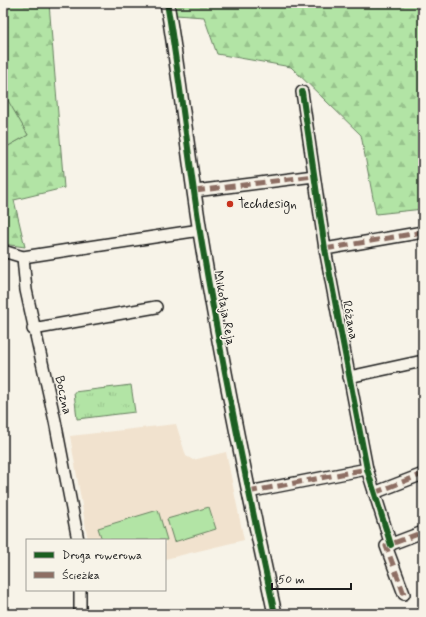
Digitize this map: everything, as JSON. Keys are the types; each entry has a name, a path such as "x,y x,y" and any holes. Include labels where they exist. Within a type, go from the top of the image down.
{"street":[{"name":"Mikołaja Reja","path":"168,3 200,230 222,362 248,492 275,614"},
{"name":"Różana","path":"302,92 325,249 367,469 404,594"},
{"path":"195,191 314,176"},
{"path":"3,251 23,257 200,230"},
{"path":"325,249 423,232"},
{"name":"Boczna","path":"23,257 26,290 33,329 55,421 78,539"},
{"path":"33,329 156,307"},
{"path":"350,377 418,362"},
{"path":"248,492 367,469"},
{"path":"374,493 423,474"},
{"path":"389,545 423,532"},
{"path":"80,591 80,614"}],"shaded area":[{"path":"176,424 186,456 193,460 226,452 244,540 166,559 166,539 88,539 70,436"}],"green space":[{"path":"3,3 49,3 64,188 14,200 25,247 3,244 3,149 28,135 5,97 3,98"},
{"path":"175,3 423,3 423,209 376,214 361,135 291,67 217,54 204,17 176,15"},
{"path":"6,97 28,135 3,149 3,98"},
{"path":"131,385 135,412 77,419 74,392"},
{"path":"209,507 216,529 174,542 167,519"},
{"path":"158,510 167,540 102,539 98,528"}],"marked path":[{"path":"195,191 314,176"},
{"path":"325,249 423,232"},
{"path":"248,492 367,469"},
{"path":"374,493 423,474"},
{"path":"404,594 386,546 423,532"}],"cycle path":[{"path":"167,3 208,280 254,519 275,614"},
{"path":"302,92 325,249 367,469 391,545"}],"place":[{"name":"Techdesign","path":"230,204"}]}
